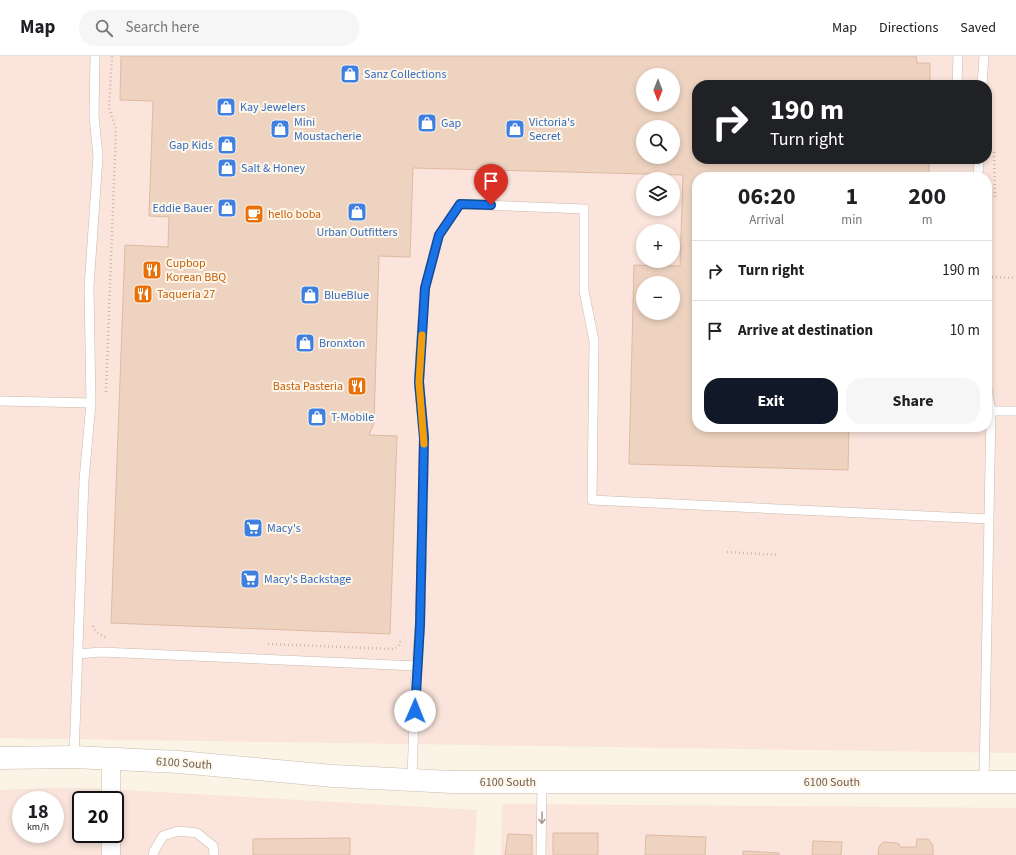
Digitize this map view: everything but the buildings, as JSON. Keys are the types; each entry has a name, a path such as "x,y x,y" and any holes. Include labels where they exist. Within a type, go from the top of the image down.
{"street":[{"name":"6100 South","path":"0,758 111,759 209,764 333,776 452,782 1016,782"},
{"path":"111,759 111,791"},
{"path":"111,843 111,855"}],"lane":[{"path":"74,758 84,480 91,403 89,287 98,157 94,116 95,56"},
{"path":"957,80 958,56"},
{"path":"982,80 984,56"},
{"path":"412,781 420,619 424,438 419,382 425,288 439,235 460,204 584,209 584,292 594,341 592,500 989,519"},
{"path":"0,401 91,403"},
{"path":"992,411 1016,411"},
{"path":"984,782 991,432"},
{"path":"78,654 101,652 417,666"},
{"path":"541,855 542,782"},
{"path":"153,855 163,836 178,831 197,833 213,846 214,855"}],"path":[{"path":"106,399 116,129 109,108 112,56"},
{"path":"994,152 995,197"},
{"path":"992,276 1016,278"},
{"path":"727,552 779,555"},
{"path":"92,625 96,631 109,637"},
{"path":"265,644 393,649 398,647 402,640"}],"shaded area":[{"path":"0,56 1016,56 1016,753 0,738"},
{"path":"52,788 105,789 477,810 474,855 0,855 0,790"},
{"path":"502,804 1016,808 1016,855 501,855"}],"slow traffic":[{"path":"422,335 419,382 424,444"}],"place":[{"name":"Sanz Collections","path":"350,74"},
{"name":"Kay Jewelers","path":"226,107"},
{"name":"Gap","path":"427,123"},
{"name":"Mini Moustacherie","path":"280,129"},
{"name":"Victoria's Secret","path":"515,129"},
{"name":"Gap Kids","path":"227,145"},
{"name":"Salt & Honey","path":"227,168"},
{"name":"Eddie Bauer","path":"227,208"},
{"name":"Urban Outfitters","path":"357,212"},
{"name":"hello boba","path":"254,214"},
{"name":"Cupbop Korean BBQ","path":"152,270"},
{"name":"Taqueria 27","path":"143,294"},
{"name":"BlueBlue","path":"310,295"},
{"name":"Bronxton","path":"305,343"},
{"name":"Basta Pasteria","path":"357,386"},
{"name":"T-Mobile","path":"317,417"},
{"name":"Macy's","path":"253,528"},
{"name":"Macy's Backstage","path":"250,579"}],"route":[{"path":"415,711 415,685 420,625 424,438 419,382 425,288 439,235 460,204 491,205"}]}
